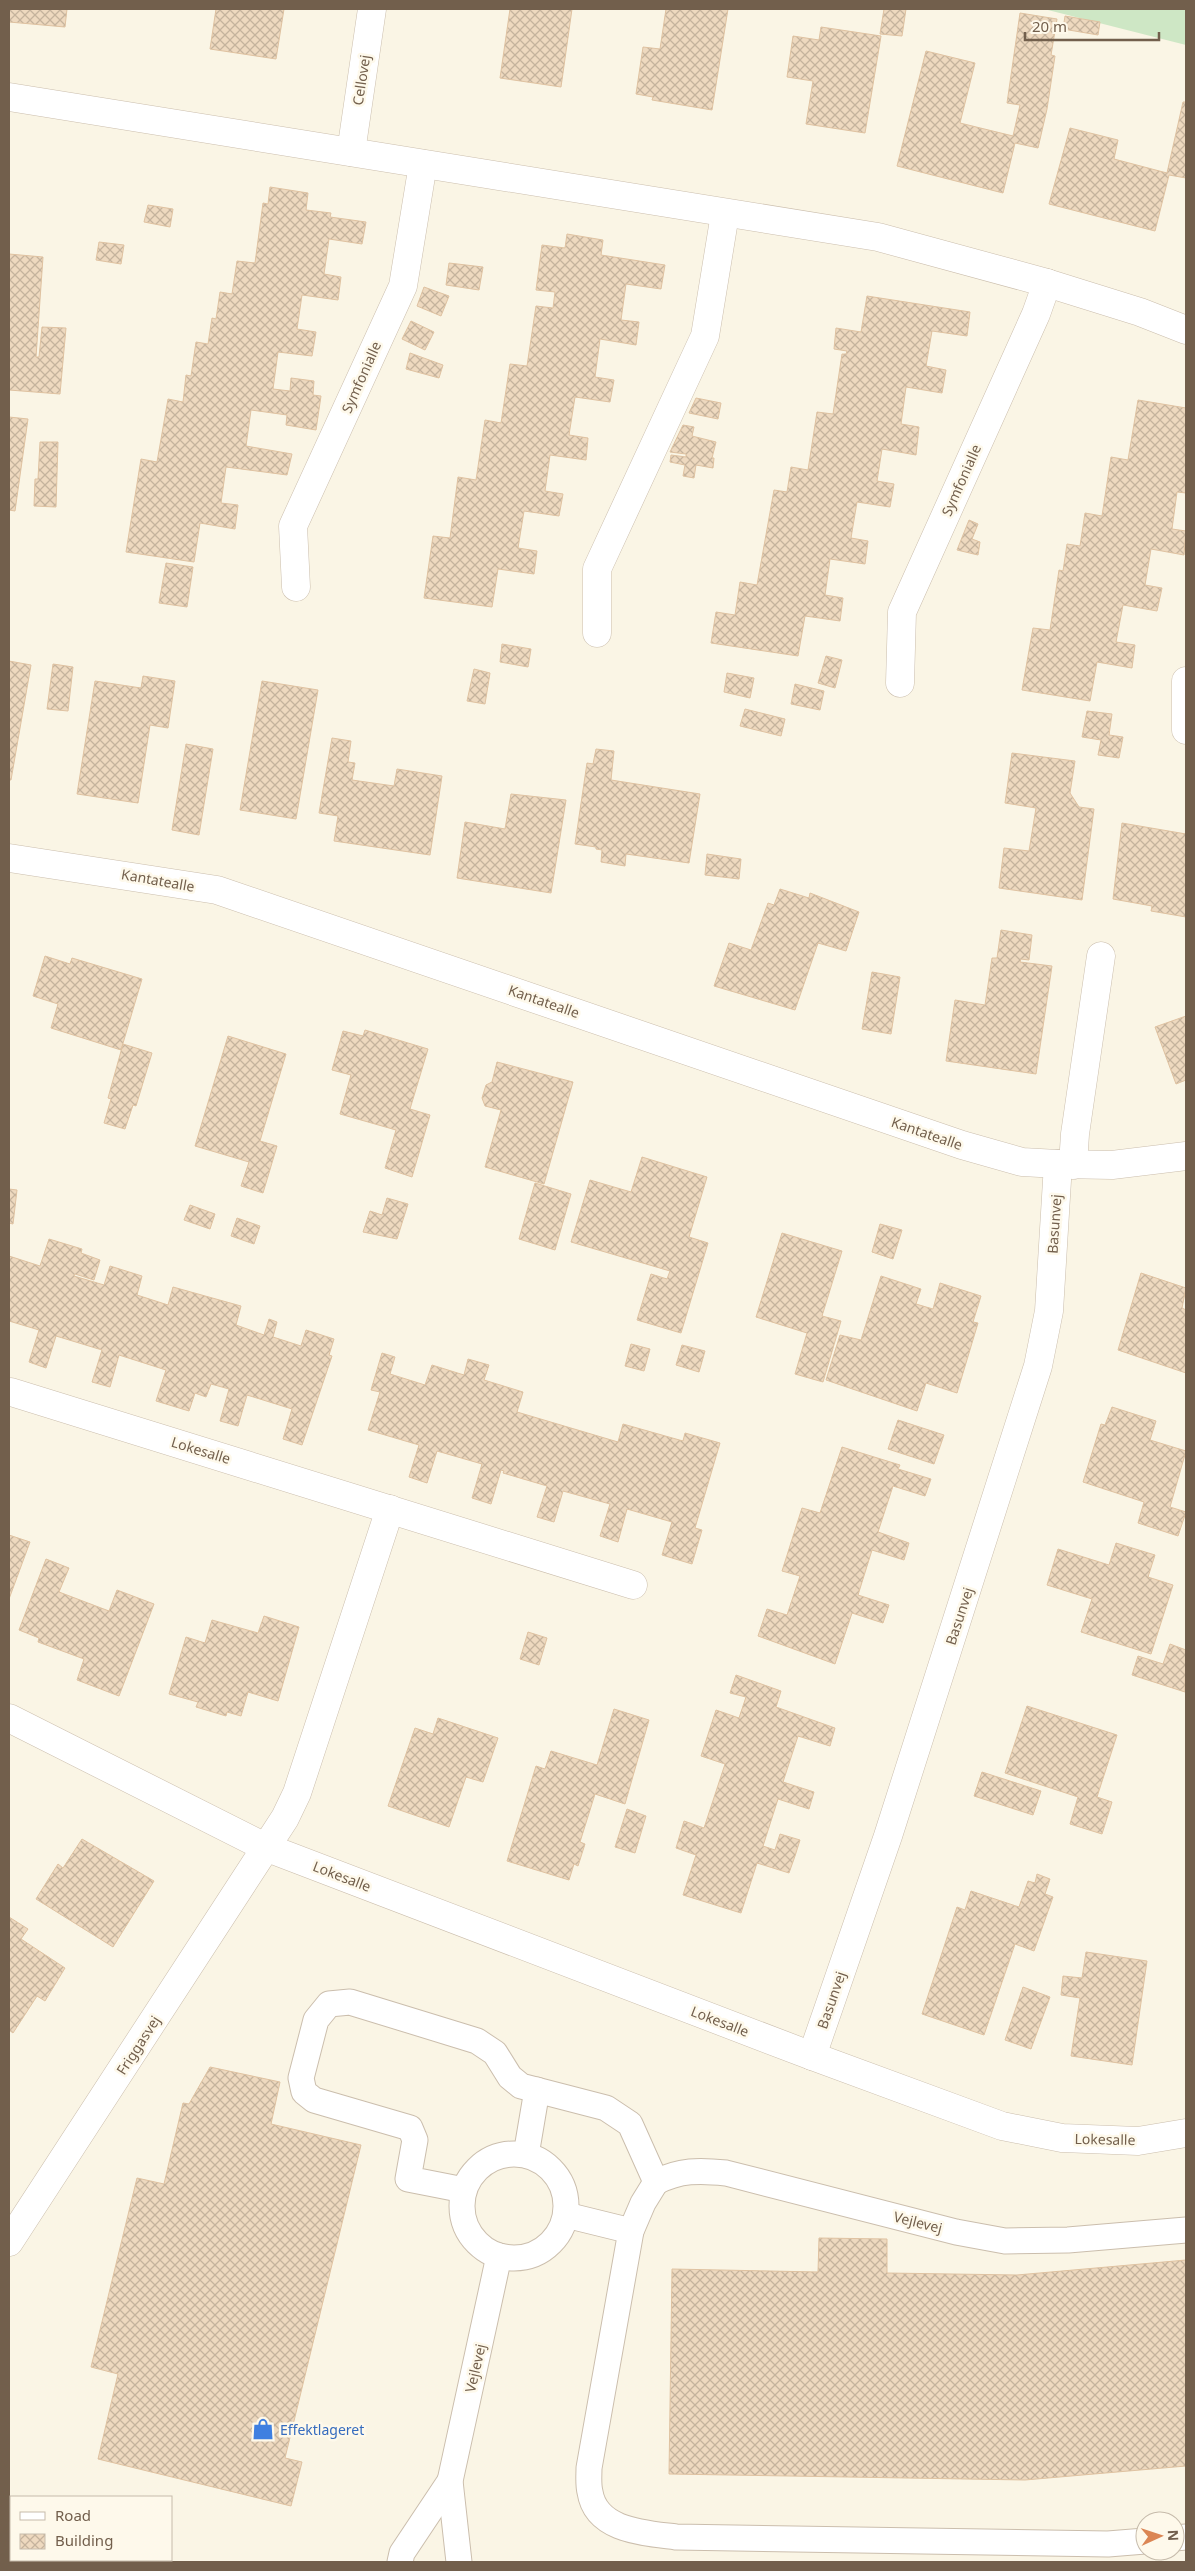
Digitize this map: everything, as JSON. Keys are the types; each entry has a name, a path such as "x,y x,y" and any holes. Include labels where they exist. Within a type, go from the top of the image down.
{"street":[{"name":"Cellovej","path":"351,152 372,9"},
{"path":"9,97 725,214 878,237 1047,282 1140,312 1186,330"},
{"name":"Symfonialle","path":"296,587 293,526 403,286 423,164"},
{"path":"597,633 597,569 705,336 725,214"},
{"name":"Symfonialle","path":"900,683 902,612 1036,314 1047,282"},
{"path":"1186,681 1186,730"},
{"name":"Kantatealle","path":"9,858 217,890 962,1145 1022,1162 1066,1165 1112,1165 1186,1156"},
{"path":"1066,1165 1075,1134 1101,956"},
{"name":"Basunvej","path":"812,2056 892,1827 1038,1366 1049,1312 1066,1165"},
{"name":"Lokesalle","path":"11,1392 633,1585"},
{"path":"265,1847 284,1818 297,1793 390,1509"},
{"name":"Lokesalle","path":"9,1718 265,1847 812,2056 1002,2126 1062,2138 1138,2141 1186,2133"},
{"name":"Friggasvej","path":"11,2232 265,1847"}],"lane":[{"path":"464,2190 408,2178 414,2140 414,2134 410,2128 314,2100 304,2092 301,2078 316,2020 322,2010 329,2004 350,2002 477,2041 495,2052 510,2077 521,2086 606,2108 630,2124 656,2182 643,2203 630,2231 589,2468 590,2493 601,2515 614,2524 636,2532 676,2536 1108,2544 1135,2542"},
{"path":"526,2155 537,2090"},
{"path":"507,2154 526,2155 549,2167 564,2189 566,2215 557,2235 542,2250 521,2258 499,2256 482,2247 468,2230 462,2211 464,2190 473,2173 488,2160 507,2154"},
{"name":"Vejlevej","path":"656,2182 672,2174 695,2170 726,2173 956,2232 1005,2241 1068,2240 1186,2230"},
{"path":"566,2215 630,2231"},
{"name":"Vejlevej","path":"459,2562 450,2480 499,2256"},
{"name":"Vejlevej","path":"400,2562 402,2553 450,2480"}],"green space":[{"path":"1044,9 1186,9 1186,45"}],"building":[{"path":"9,9 67,9 65,27 9,22"},
{"path":"216,9 284,9 276,59 210,49"},
{"path":"510,9 572,9 561,87 500,78"},
{"path":"666,9 728,9 712,110 652,100 653,97 636,94 643,47 660,49"},
{"path":"884,9 906,9 902,36 880,34"},
{"path":"1020,13 1057,19 1051,55 1055,56 1047,109 1038,148 1015,143 1003,193 897,166 926,51 975,63 960,123 1013,136 1020,105 1007,103"},
{"path":"1065,16 1100,22 1098,35 1063,29"},
{"path":"821,27 881,36 865,133 806,124 813,81 787,77 793,36 819,40"},
{"path":"1183,102 1186,102 1186,178 1169,175 1155,231 1049,204 1070,128 1118,140 1114,159 1167,173"},
{"path":"270,187 308,193 306,210 331,213 330,217 366,222 362,244 329,239 324,274 341,277 338,300 302,295 297,329 316,332 312,356 278,352 273,389 290,391 291,378 314,381 313,395 321,396 316,430 286,425 287,415 251,410 246,446 292,454 287,475 226,467 221,503 238,505 235,529 200,523 194,562 126,552 141,459 157,462 168,399 183,402 186,375 191,376 196,342 208,344 212,318 216,319 220,292 232,294 237,261 255,263 263,203 268,204"},
{"path":"148,205 173,209 170,227 144,222"},
{"path":"567,234 603,240 601,255 665,265 661,289 626,284 621,320 639,322 636,345 600,339 595,377 614,380 610,402 575,397 569,435 588,438 586,460 550,455 545,491 563,494 559,516 524,511 518,548 537,551 534,574 498,569 492,607 424,598 433,536 450,538 458,477 476,480 485,420 501,423 510,364 527,366 536,306 553,308 555,292 536,290 542,245 565,248"},
{"path":"99,242 124,245 121,264 96,260"},
{"path":"9,254 43,257 36,357 39,357 42,327 66,328 60,394 9,390"},
{"path":"449,263 483,267 479,290 446,285"},
{"path":"424,287 449,296 441,316 417,306"},
{"path":"867,296 970,312 967,336 932,331 926,366 946,370 942,393 906,387 901,424 919,427 916,455 882,449 877,481 894,484 890,507 857,502 851,538 868,541 865,564 830,559 825,595 843,598 840,621 805,616 798,656 711,643 716,612 735,615 740,582 757,585 774,490 787,492 791,467 808,470 817,412 833,414 842,354 846,354 847,351 834,349 836,328 861,332"},
{"path":"411,321 434,332 425,350 402,339"},
{"path":"410,353 443,365 439,378 406,369"},
{"path":"696,398 721,403 718,419 689,413"},
{"path":"1138,400 1186,408 1186,493 1177,492 1172,529 1186,531 1184,555 1151,549 1145,585 1162,588 1157,611 1123,605 1116,642 1135,645 1132,668 1097,662 1090,701 1022,690 1033,628 1050,630 1059,570 1063,571 1067,544 1080,546 1085,513 1102,516 1111,457 1128,460"},
{"path":"9,417 28,419 15,511 9,510"},
{"path":"683,425 694,427 692,436 716,442 712,458 714,458 713,468 696,465 694,478 683,476 685,465 670,462 671,455 686,457 686,454 670,452"},
{"path":"40,442 58,442 56,507 34,506 35,479 38,479"},
{"path":"969,520 978,524 972,539 980,542 978,555 957,550"},
{"path":"166,563 193,567 187,607 159,603"},
{"path":"502,644 531,649 528,667 500,662"},
{"path":"826,656 842,660 835,688 818,683"},
{"path":"9,661 31,665 11,780 9,780"},
{"path":"53,664 73,667 68,711 47,709"},
{"path":"474,669 490,673 485,704 467,701"},
{"path":"727,673 754,678 750,698 724,692"},
{"path":"143,676 175,681 168,728 150,725 138,803 77,794 95,681 141,688"},
{"path":"262,681 318,690 296,819 240,810"},
{"path":"795,684 824,691 820,710 791,704"},
{"path":"745,709 785,719 781,736 740,726"},
{"path":"1087,711 1112,714 1109,735 1123,737 1119,758 1098,755 1101,740 1082,737"},
{"path":"332,738 351,741 348,762 355,763 352,780 394,786 397,769 442,776 430,855 334,841 338,816 319,813"},
{"path":"186,744 213,749 199,835 172,830"},
{"path":"596,749 614,751 611,780 700,794 689,863 626,854 625,866 601,862 602,850 596,849 596,847 575,844 587,763 593,764"},
{"path":"1012,753 1075,761 1070,793 1079,807 1094,809 1082,900 999,888 1004,848 1029,851 1036,808 1005,803"},
{"path":"511,794 566,800 551,893 457,878 465,822 505,829"},
{"path":"1122,823 1186,834 1186,917 1151,911 1152,906 1113,899"},
{"path":"707,854 741,859 739,879 705,875"},
{"path":"780,889 809,898 810,893 859,912 846,951 818,943 795,1010 714,986 729,943 751,950 768,903 774,905"},
{"path":"1001,930 1032,935 1029,960 1021,959 1020,962 1052,966 1036,1074 946,1061 955,1000 985,1005 992,958 997,958"},
{"path":"45,956 70,964 72,958 142,979 121,1050 51,1028 58,1004 33,996"},
{"path":"872,972 900,977 891,1034 862,1029"},
{"path":"1186,1016 1186,1080 1176,1084 1155,1027"},
{"path":"365,1030 428,1049 410,1109 430,1115 412,1177 385,1168 396,1130 340,1114 351,1075 332,1070 343,1031 363,1036"},
{"path":"228,1036 286,1054 260,1141 277,1146 263,1193 241,1186 249,1162 195,1146"},
{"path":"123,1044 152,1053 136,1106 133,1105 125,1129 104,1123 111,1099 108,1098"},
{"path":"497,1062 573,1082 544,1184 485,1167 501,1110 485,1106 482,1098 486,1085 492,1082"},
{"path":"642,1157 707,1177 689,1237 708,1243 681,1333 637,1320 651,1274 667,1279 670,1271 571,1242 590,1180 631,1192"},
{"path":"535,1183 571,1194 555,1250 519,1239"},
{"path":"9,1189 17,1190 13,1224 9,1223"},
{"path":"387,1198 408,1204 397,1239 363,1232 370,1211 382,1215"},
{"path":"190,1205 215,1214 210,1229 184,1220"},
{"path":"237,1218 260,1226 254,1244 231,1236"},
{"path":"880,1224 902,1230 893,1259 872,1252"},
{"path":"782,1233 842,1251 822,1316 841,1321 823,1382 795,1374 807,1333 756,1317"},
{"path":"49,1239 82,1249 81,1253 100,1260 94,1280 75,1274 74,1276 104,1285 110,1266 142,1276 137,1295 168,1305 173,1287 241,1306 236,1325 264,1335 269,1319 277,1322 273,1337 301,1346 306,1330 334,1339 329,1355 332,1356 302,1445 283,1439 292,1409 247,1395 238,1426 220,1421 229,1389 211,1384 206,1397 195,1393 189,1411 156,1401 166,1370 119,1355 110,1387 92,1382 102,1350 56,1336 46,1368 29,1362 39,1330 9,1321 9,1256 40,1266"},
{"path":"1141,1273 1186,1288 1182,1308 1186,1310 1186,1373 1118,1350"},
{"path":"881,1276 921,1289 916,1304 933,1309 940,1283 981,1296 973,1322 978,1323 957,1393 926,1383 917,1411 826,1380 840,1335 861,1340"},
{"path":"631,1344 650,1349 644,1371 625,1366"},
{"path":"682,1345 705,1351 699,1372 676,1365"},
{"path":"382,1353 395,1357 390,1374 425,1385 432,1365 464,1375 468,1359 489,1365 484,1380 523,1392 517,1412 618,1442 623,1424 683,1441 685,1433 720,1443 695,1528 702,1530 692,1564 662,1555 672,1522 627,1509 618,1542 600,1536 610,1504 563,1491 554,1522 537,1517 547,1486 503,1473 504,1471 501,1470 491,1504 472,1498 482,1464 437,1451 427,1483 409,1477 419,1445 368,1430 380,1392 371,1390"},
{"path":"1112,1407 1156,1421 1150,1440 1186,1451 1170,1507 1186,1512 1178,1536 1138,1523 1144,1502 1083,1482 1101,1424 1105,1425"},
{"path":"898,1420 944,1435 934,1464 888,1449"},
{"path":"842,1447 900,1465 898,1469 931,1479 925,1496 893,1486 878,1532 909,1543 904,1560 872,1550 858,1595 889,1605 883,1623 852,1613 835,1664 758,1636 767,1609 787,1615 800,1576 782,1571 802,1508 820,1513"},
{"path":"9,1535 30,1542 9,1599"},
{"path":"1116,1543 1155,1555 1148,1577 1173,1585 1151,1654 1081,1632 1092,1599 1047,1585 1058,1549 1109,1565"},
{"path":"46,1559 69,1568 59,1592 109,1611 117,1590 154,1604 119,1696 77,1680 84,1659 38,1642 39,1638 19,1630"},
{"path":"264,1616 299,1627 278,1701 248,1692 241,1716 227,1712 226,1716 196,1707 198,1702 169,1694 186,1637 205,1643 212,1620 258,1633"},
{"path":"528,1632 547,1638 539,1665 520,1659"},
{"path":"1170,1644 1186,1650 1185,1692 1132,1675 1138,1656 1163,1664"},
{"path":"736,1675 781,1691 776,1707 835,1728 830,1746 798,1736 783,1782 814,1792 809,1809 778,1799 763,1846 775,1850 780,1834 800,1840 795,1856 789,1873 757,1863 741,1913 683,1895 696,1855 676,1848 684,1821 704,1828 725,1764 701,1756 716,1710 739,1718 746,1697 730,1693"},
{"path":"1027,1706 1117,1735 1097,1797 1112,1802 1102,1834 1070,1824 1078,1797 1005,1773"},
{"path":"614,1709 649,1720 625,1804 595,1794 580,1842 585,1844 578,1866 574,1864 569,1880 507,1861 536,1766 545,1769 551,1751 597,1765"},
{"path":"438,1718 498,1738 483,1782 466,1777 449,1827 388,1806 415,1728 433,1734"},
{"path":"982,1772 1041,1791 1033,1815 974,1796"},
{"path":"627,1809 646,1816 635,1853 615,1847"},
{"path":"82,1839 154,1881 113,1947 36,1899 58,1864 63,1868"},
{"path":"1037,1874 1050,1879 1045,1894 1053,1897 1034,1951 1015,1944 984,2035 922,2014 957,1907 965,1910 971,1891 1019,1907 1028,1881 1035,1883"},
{"path":"9,1917 28,1929 21,1939 65,1968 45,2001 37,1996 13,2033 9,2030"},
{"path":"1086,1952 1147,1961 1132,2065 1071,2056 1080,1998 1061,1995 1063,1976 1082,1978"},
{"path":"1023,1987 1050,1997 1031,2049 1005,2040"},
{"path":"210,2067 280,2082 271,2124 361,2145 285,2458 302,2462 291,2506 98,2459 118,2374 91,2367 137,2178 164,2184 183,2103 189,2104"},
{"path":"819,2238 887,2239 887,2273 1017,2275 1186,2260 1186,2466 1025,2480 669,2474 672,2269 818,2272"}],"place":[{"name":"Effektlageret","path":"263,2429"}]}
